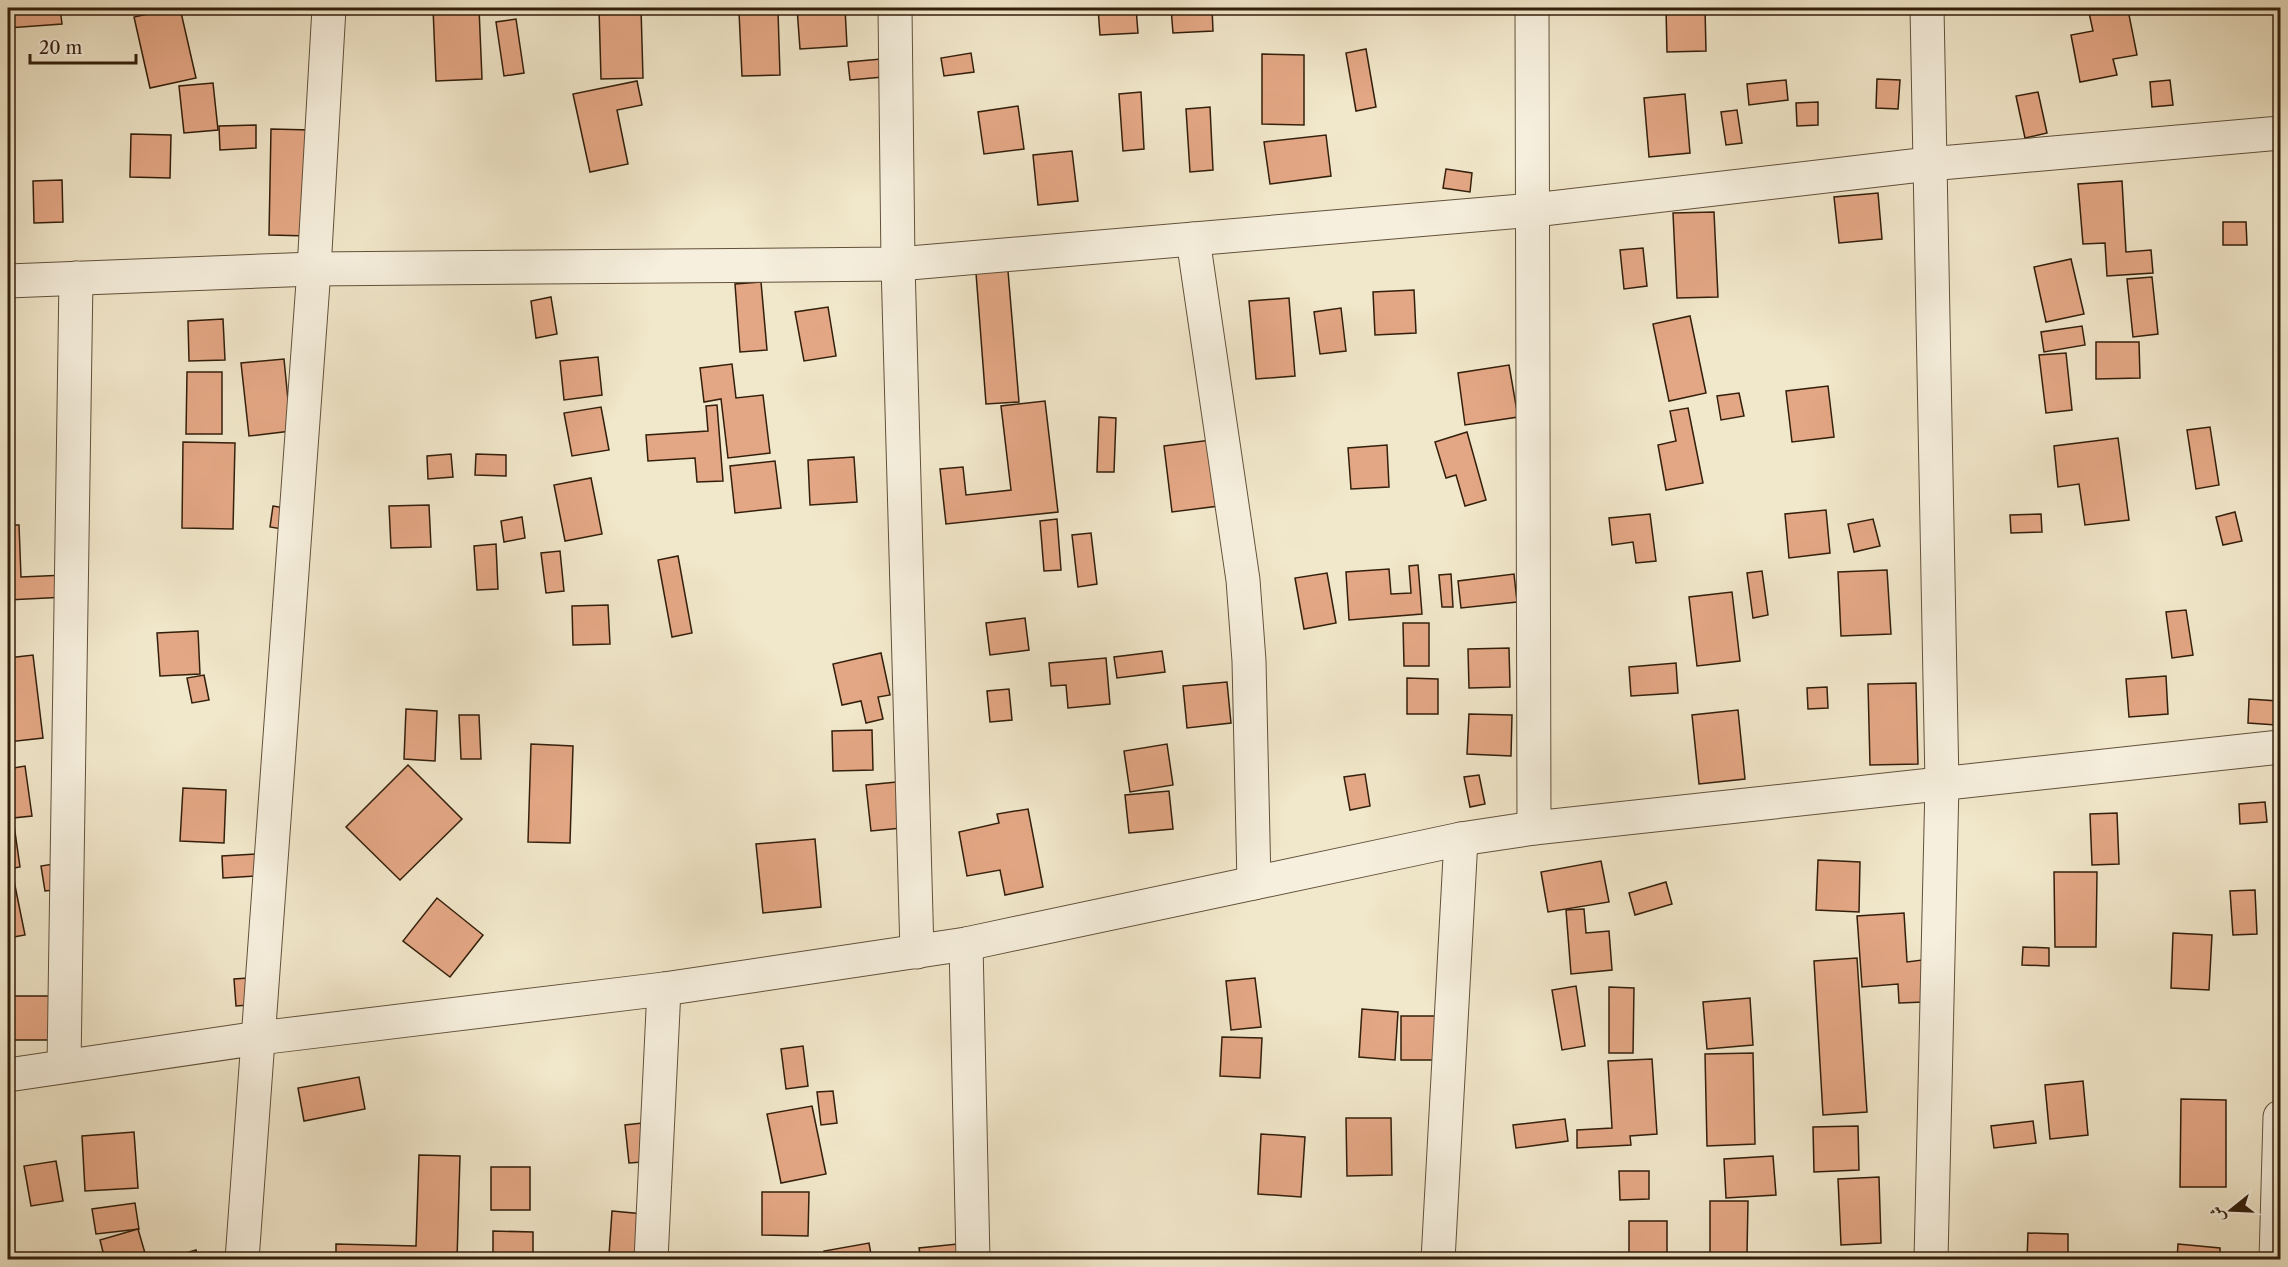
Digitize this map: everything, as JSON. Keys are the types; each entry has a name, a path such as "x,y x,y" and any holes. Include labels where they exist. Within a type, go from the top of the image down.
{"street":[{"path":"242,1260 314,269 329,8"},
{"path":"895,8 898,264 917,952"},
{"path":"1532,8 1534,828"},
{"path":"1927,8 1942,784 1931,1260"},
{"path":"8,281 314,269 898,264 1534,210 1929,164 2280,133"},
{"path":"1193,239 1243,580 1249,661 1254,883"},
{"path":"64,1066 76,278"},
{"path":"8,1075 259,1038 664,989 917,952 966,944 1461,839 1534,828 2280,747"},
{"path":"1438,1260 1461,839"},
{"path":"966,944 973,1260"},
{"path":"651,1260 664,989"},
{"path":"2276,1260 2280,1117"}],"building":[{"path":"8,8 60,8 62,24 8,28"},
{"path":"180,8 196,78 150,88 134,17"},
{"path":"228,8 259,8 228,13"},
{"path":"433,8 479,8 482,79 436,81"},
{"path":"599,8 641,8 643,78 601,79"},
{"path":"797,8 845,8 847,46 800,49"},
{"path":"1098,8 1136,8 1138,33 1100,35"},
{"path":"1171,8 1212,8 1213,31 1173,33"},
{"path":"1666,8 1705,8 1706,51 1667,52"},
{"path":"2088,8 2143,8 2128,10 2137,55 2113,59 2117,75 2080,82 2071,35 2093,31"},
{"path":"778,11 780,75 742,76 739,12"},
{"path":"516,19 524,73 504,76 496,22"},
{"path":"1366,49 1376,107 1356,111 1346,53"},
{"path":"971,53 974,72 944,76 941,58"},
{"path":"1262,54 1304,55 1304,125 1262,124"},
{"path":"881,59 883,77 850,80 848,62"},
{"path":"1877,79 1900,80 1898,109 1876,108"},
{"path":"1786,80 1788,100 1749,105 1747,84"},
{"path":"2170,80 2173,105 2152,107 2150,82"},
{"path":"637,81 642,105 617,110 628,164 590,172 573,94"},
{"path":"213,83 218,130 184,133 179,86"},
{"path":"1141,92 1144,149 1123,151 1119,94"},
{"path":"2038,92 2047,133 2025,138 2016,96"},
{"path":"1685,94 1690,153 1649,157 1644,98"},
{"path":"1818,102 1818,125 1797,126 1796,103"},
{"path":"1018,106 1024,149 984,154 978,112"},
{"path":"1210,107 1213,170 1190,172 1186,109"},
{"path":"1737,110 1742,143 1726,145 1721,112"},
{"path":"256,125 256,148 220,150 219,126"},
{"path":"271,129 311,130 309,236 269,235"},
{"path":"131,134 171,135 170,178 130,177"},
{"path":"1326,135 1331,176 1270,184 1264,142"},
{"path":"1072,151 1078,201 1038,205 1033,155"},
{"path":"1446,169 1472,173 1470,192 1443,188"},
{"path":"62,180 63,222 34,223 33,181"},
{"path":"2122,181 2126,252 2151,250 2153,273 2107,276 2105,243 2083,244 2078,184"},
{"path":"1878,193 1882,239 1839,243 1834,197"},
{"path":"1714,212 1718,297 1677,298 1673,213"},
{"path":"2223,222 2246,222 2247,245 2223,245"},
{"path":"1643,248 1647,286 1624,289 1620,250"},
{"path":"2071,259 2084,314 2046,322 2034,267"},
{"path":"1008,271 1019,402 986,404 976,273"},
{"path":"2152,277 2158,334 2133,337 2127,279"},
{"path":"761,282 767,350 740,352 735,284"},
{"path":"1414,290 1416,333 1375,335 1373,292"},
{"path":"551,297 557,334 536,338 531,301"},
{"path":"1289,298 1295,376 1256,379 1249,301"},
{"path":"828,307 836,356 804,361 795,312"},
{"path":"1341,308 1346,351 1320,354 1314,312"},
{"path":"1690,316 1706,393 1669,401 1653,324"},
{"path":"223,319 225,360 189,361 188,321"},
{"path":"2082,326 2085,345 2044,352 2041,332"},
{"path":"2096,342 2139,342 2140,378 2096,379"},
{"path":"2066,353 2072,410 2046,413 2039,355"},
{"path":"598,357 602,395 564,400 560,361"},
{"path":"284,359 291,431 249,436 241,363"},
{"path":"732,364 736,398 763,395 770,453 728,458 721,399 704,402 700,368"},
{"path":"1509,365 1518,417 1465,425 1458,373"},
{"path":"187,372 222,372 222,434 186,434"},
{"path":"1828,386 1834,437 1792,442 1786,391"},
{"path":"1739,393 1744,416 1721,420 1717,396"},
{"path":"1045,401 1058,512 946,524 940,469 963,467 966,495 1011,490 1001,406"},
{"path":"717,405 723,481 697,482 695,458 648,461 646,435 708,431 706,406"},
{"path":"601,407 609,450 572,456 564,413"},
{"path":"1688,408 1703,483 1666,490 1658,445 1676,441 1670,411"},
{"path":"1099,417 1116,418 1114,472 1097,472"},
{"path":"2210,427 2219,485 2196,489 2187,430"},
{"path":"1467,432 1486,500 1465,506 1456,475 1446,478 1435,442"},
{"path":"2118,438 2129,520 2085,525 2079,484 2058,487 2054,446"},
{"path":"1211,440 1219,506 1172,512 1164,446"},
{"path":"183,442 235,443 233,529 182,528"},
{"path":"1387,445 1389,487 1351,489 1348,448"},
{"path":"451,454 453,477 428,479 427,456"},
{"path":"476,454 506,455 506,476 475,475"},
{"path":"854,457 857,502 810,505 808,460"},
{"path":"775,461 781,508 735,513 730,466"},
{"path":"591,478 602,534 565,541 554,485"},
{"path":"429,505 431,547 391,548 389,506"},
{"path":"273,506 302,511 299,532 270,527"},
{"path":"1826,510 1830,553 1789,558 1785,514"},
{"path":"2235,512 2242,541 2223,545 2216,517"},
{"path":"1650,514 1656,561 1636,563 1633,542 1612,545 1609,518"},
{"path":"2041,514 2042,532 2011,533 2010,515"},
{"path":"522,517 525,538 504,542 501,521"},
{"path":"1057,519 1061,570 1044,571 1040,521"},
{"path":"1873,519 1880,546 1854,552 1848,524"},
{"path":"8,525 19,525 21,577 65,575 66,597 8,600"},
{"path":"1091,533 1097,584 1078,587 1072,535"},
{"path":"496,544 498,589 477,590 474,546"},
{"path":"560,551 564,591 546,593 541,553"},
{"path":"678,556 692,633 672,637 658,560"},
{"path":"1418,565 1422,614 1349,620 1346,572 1389,569 1391,594 1411,593 1409,566"},
{"path":"1887,570 1891,634 1841,636 1838,572"},
{"path":"1762,571 1768,615 1753,618 1747,573"},
{"path":"1327,573 1336,623 1304,629 1295,578"},
{"path":"1451,574 1453,607 1442,607 1439,575"},
{"path":"1514,574 1517,602 1461,608 1458,581"},
{"path":"1732,592 1740,661 1697,666 1689,597"},
{"path":"608,605 610,644 573,645 572,606"},
{"path":"2186,610 2193,655 2172,658 2166,612"},
{"path":"1025,618 1029,650 990,655 986,623"},
{"path":"1403,623 1429,623 1429,666 1404,666"},
{"path":"198,631 200,674 160,676 157,633"},
{"path":"1509,648 1510,687 1469,688 1468,649"},
{"path":"1162,651 1165,672 1117,678 1114,657"},
{"path":"881,653 890,695 878,697 883,719 866,723 861,701 842,705 833,664"},
{"path":"33,655 43,738 8,742 8,658"},
{"path":"1106,658 1110,704 1068,708 1066,685 1051,686 1049,663"},
{"path":"1676,663 1678,693 1631,696 1629,667"},
{"path":"204,675 209,700 192,703 187,678"},
{"path":"2166,676 2168,714 2129,717 2126,679"},
{"path":"1407,678 1438,679 1438,714 1407,714"},
{"path":"1227,682 1231,723 1187,728 1183,686"},
{"path":"1916,683 1918,764 1870,765 1868,684"},
{"path":"1827,687 1828,708 1808,709 1807,688"},
{"path":"1009,689 1012,720 990,722 987,691"},
{"path":"2249,699 2278,701 2276,725 2248,723"},
{"path":"406,709 437,711 435,761 404,759"},
{"path":"1738,710 1745,779 1699,784 1692,715"},
{"path":"1469,714 1512,715 1511,756 1467,754"},
{"path":"459,715 479,715 481,759 461,759"},
{"path":"872,730 873,770 833,771 832,731"},
{"path":"531,744 573,746 570,843 528,842"},
{"path":"1167,744 1173,785 1130,792 1124,751"},
{"path":"408,765 462,819 400,880 346,827"},
{"path":"25,766 32,816 13,818 20,867 8,869 8,769"},
{"path":"1365,774 1370,806 1350,810 1344,777"},
{"path":"1479,775 1485,804 1470,807 1464,777"},
{"path":"907,781 912,827 871,831 866,785"},
{"path":"183,788 226,790 224,843 180,841"},
{"path":"1169,791 1173,829 1129,833 1125,795"},
{"path":"2265,802 2267,822 2240,824 2239,804"},
{"path":"1028,809 1043,887 1005,895 1000,870 967,876 959,832 999,823 997,814"},
{"path":"2117,813 2119,864 2092,865 2090,814"},
{"path":"815,839 821,907 763,913 756,844"},
{"path":"273,853 274,875 223,878 222,856"},
{"path":"1818,860 1860,862 1859,912 1816,910"},
{"path":"1601,861 1609,902 1548,912 1541,872"},
{"path":"59,863 63,889 45,891 41,866"},
{"path":"12,871 25,935 8,938 8,872"},
{"path":"2054,872 2097,872 2096,947 2055,947"},
{"path":"1666,882 1672,904 1635,915 1629,893"},
{"path":"2255,890 2257,934 2233,935 2230,891"},
{"path":"437,898 483,935 450,977 403,941"},
{"path":"1584,909 1586,933 1609,931 1612,970 1571,974 1566,910"},
{"path":"1904,913 1907,962 1922,960 1924,1002 1899,1003 1898,984 1862,987 1857,916"},
{"path":"2173,933 2212,935 2209,990 2171,988"},
{"path":"2023,947 2049,948 2049,966 2022,965"},
{"path":"1857,958 1867,1112 1823,1115 1814,961"},
{"path":"262,977 264,1004 236,1006 234,979"},
{"path":"1255,978 1261,1027 1231,1030 1226,981"},
{"path":"1576,986 1585,1046 1562,1050 1552,990"},
{"path":"1609,987 1634,988 1633,1053 1609,1053"},
{"path":"8,996 49,996 49,1040 8,1040"},
{"path":"1750,998 1753,1045 1707,1049 1703,1002"},
{"path":"1362,1009 1398,1012 1395,1060 1359,1057"},
{"path":"1401,1016 1442,1016 1442,1060 1401,1060"},
{"path":"1222,1037 1262,1038 1260,1078 1220,1076"},
{"path":"803,1046 808,1086 786,1089 781,1049"},
{"path":"1753,1053 1755,1144 1707,1146 1705,1054"},
{"path":"1652,1059 1657,1134 1630,1136 1631,1145 1577,1148 1577,1130 1612,1128 1608,1061"},
{"path":"359,1077 365,1109 304,1121 298,1088"},
{"path":"2083,1081 2088,1135 2050,1139 2045,1085"},
{"path":"833,1091 837,1123 821,1125 817,1092"},
{"path":"2181,1099 2226,1100 2226,1187 2180,1187"},
{"path":"812,1106 826,1174 781,1183 767,1114"},
{"path":"1346,1118 1391,1118 1392,1175 1347,1176"},
{"path":"1565,1119 1568,1141 1516,1148 1513,1125"},
{"path":"2033,1121 2036,1143 1994,1148 1991,1126"},
{"path":"651,1122 656,1161 629,1163 625,1125"},
{"path":"1858,1126 1859,1170 1814,1172 1813,1127"},
{"path":"134,1132 138,1188 85,1191 82,1136"},
{"path":"1261,1134 1305,1137 1301,1197 1258,1194"},
{"path":"419,1155 460,1156 457,1260 336,1260 336,1244 416,1246"},
{"path":"1773,1156 1776,1195 1726,1198 1724,1159"},
{"path":"56,1161 63,1201 31,1206 24,1166"},
{"path":"491,1167 530,1167 530,1210 491,1210"},
{"path":"1619,1171 1649,1171 1649,1199 1620,1200"},
{"path":"1879,1177 1881,1243 1841,1245 1838,1179"},
{"path":"762,1192 809,1192 808,1236 762,1235"},
{"path":"1710,1201 1748,1201 1747,1254 1710,1254"},
{"path":"135,1203 139,1229 96,1234 92,1209"},
{"path":"612,1211 655,1215 652,1258 609,1255"},
{"path":"1629,1221 1667,1221 1667,1260 1629,1260"},
{"path":"138,1229 147,1260 105,1260 100,1240"},
{"path":"493,1231 533,1232 533,1255 493,1254"},
{"path":"2028,1233 2068,1234 2068,1260 2027,1260"},
{"path":"869,1243 872,1260 826,1260 824,1251"},
{"path":"967,1243 969,1260 921,1260 919,1248"},
{"path":"2178,1244 2220,1248 2220,1260 2177,1260"},
{"path":"196,1250 199,1260 163,1260"}]}
